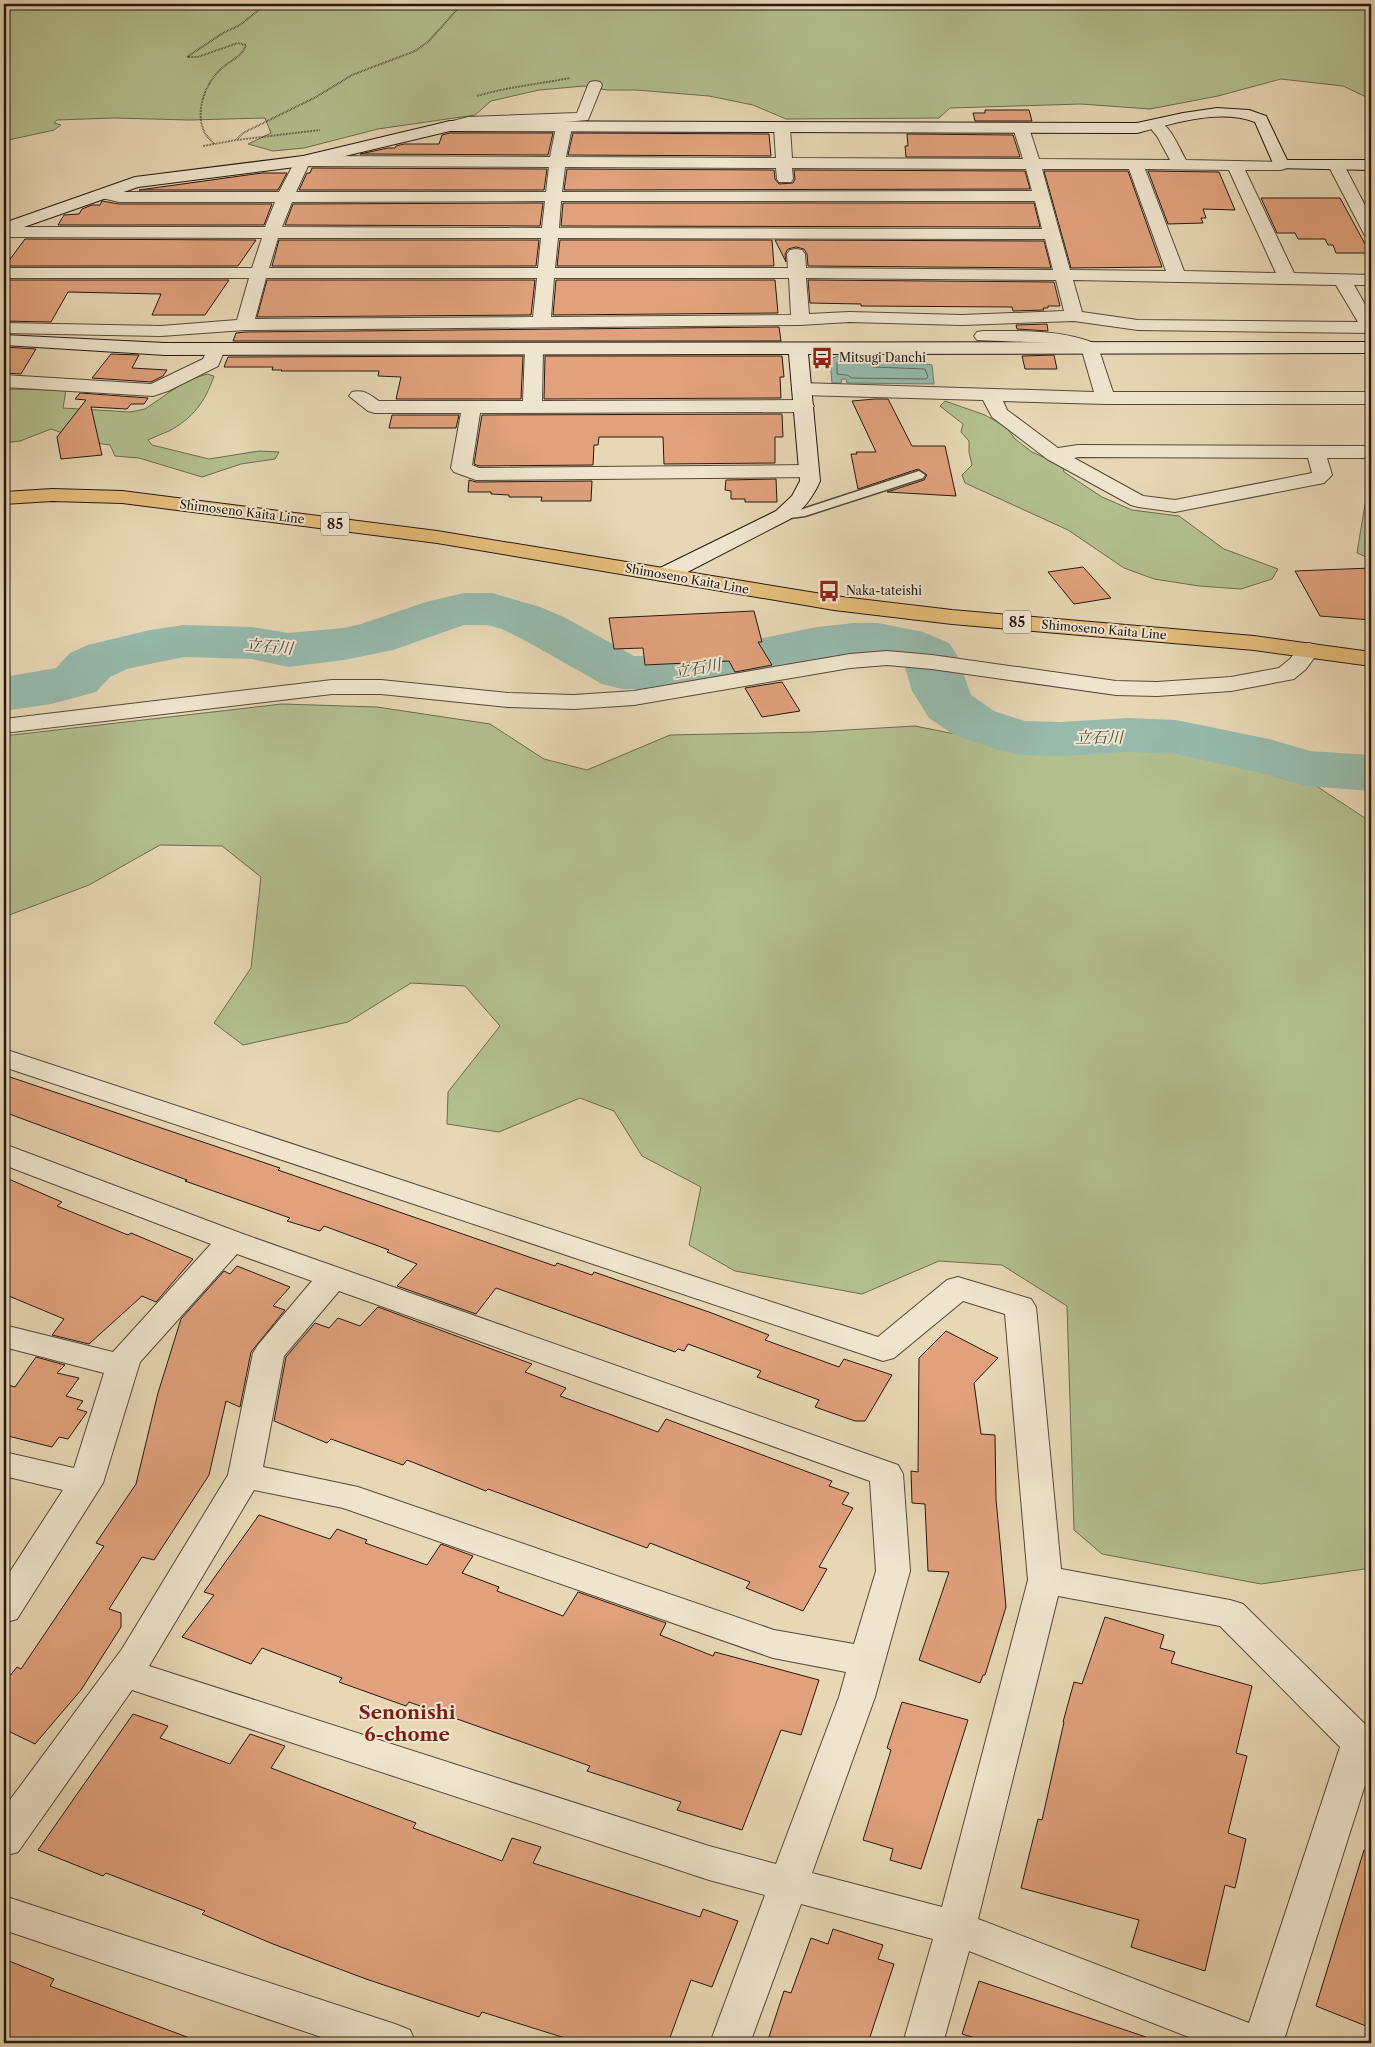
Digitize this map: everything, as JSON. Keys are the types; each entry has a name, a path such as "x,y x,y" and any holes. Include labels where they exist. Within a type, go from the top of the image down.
{"main road":[{"name":"Shimoseno Kaita Line","path":"4,498 52,495 131,498 447,539 844,604 952,617 1309,650 1371,659"}],"street":[{"path":"4,231 136,182 302,161 468,122 583,117 595,85"},
{"path":"450,126 564,128 1137,128 1199,114 1254,115 1261,119 1281,165"},
{"path":"1155,124 1164,135 1180,164"},
{"path":"540,322 557,162 564,128"},
{"path":"782,128 787,197 794,234 798,272 800,320"},
{"path":"1021,128 1033,164 1074,316"},
{"path":"302,161 1371,165"},
{"path":"245,325 258,274 286,197 302,161"},
{"path":"1134,164 1177,276"},
{"path":"1234,164 1288,279"},
{"path":"1336,165 1371,232"},
{"path":"104,194 119,197 1042,196"},
{"path":"4,231 272,234 1052,234"},
{"path":"4,274 798,272 1371,280"},
{"path":"1342,280 1370,328"},
{"path":"4,328 161,331 245,325 800,320 848,317 962,320 1074,316 1138,325 1370,328"},
{"path":"822,319 841,323 951,335 1061,338 1090,348"},
{"path":"4,340 165,349 1371,348"},
{"path":"1090,348 1105,398"},
{"path":"4,381 153,390 211,362 216,349"},
{"path":"532,406 534,349"},
{"path":"664,575 783,515 797,505 803,497 810,481 798,349"},
{"path":"990,394 1000,413 1054,455 1138,501 1175,506 1317,478 1322,475 1316,452"},
{"path":"359,396 375,407 532,406 802,397 990,394 1105,398 1371,398"},
{"path":"472,406 461,468 476,474 808,471"},
{"path":"1054,455 1078,451 1371,452"},
{"path":"4,726 332,687 381,688 508,700 574,702 634,698 850,660 887,658 932,662 1116,688 1157,689 1231,684 1286,674 1298,664 1309,650"},
{"path":"4,1058 883,1350 958,1288 1020,1307 1045,1580 956,1928 923,2043"},
{"path":"4,1154 232,1241 886,1474 892,1571 856,1696 730,2043"},
{"path":"4,1609 86,1483 125,1358 232,1241"},
{"path":"4,1840 135,1659 245,1476 269,1353 333,1277"},
{"path":"4,1336 123,1366"},
{"path":"4,1464 86,1483"},
{"path":"245,1476 346,1496 773,1644 867,1661"},
{"path":"1045,1580 1230,1614 1366,1743 1263,2043"},
{"path":"124,1673 700,1860 788,1885 956,1928 1252,2043"},
{"path":"4,1914 395,2043"}],"lane":[{"path":"783,515 801,513 919,475"}],"path":[{"path":"214,144 204,131 200,112 208,89 219,71 234,62 246,46 244,43 238,43 198,57 187,57 223,33 240,25 265,7 266,4"},
{"path":"198,148 236,140 243,133 317,96 350,75 368,67 396,59 423,46 444,27 453,12 462,4"}],"green space":[{"path":"4,4 1371,4 1371,98 1343,86 1281,79 1218,96 1150,109 1081,104 950,108 939,118 786,119 753,105 709,96 636,90 607,90 584,86 539,90 491,101 475,115 378,129 304,148 273,151 248,144 271,133 265,118 57,120 54,123 61,125 54,130 4,141"},
{"path":"207,374 214,376 207,394 197,408 185,421 169,431 148,440 152,445 209,459 259,451 279,452 275,459 241,464 202,477 139,458 115,456 110,445 88,442 51,429 20,441 4,443 4,389 66,390 63,408 130,412 145,409 186,381"},
{"path":"945,401 985,415 1006,427 1015,439 1032,452 1063,466 1064,472 1102,497 1132,510 1179,516 1224,549 1278,569 1272,579 1241,589 1199,586 1154,579 1124,568 1068,530 965,483 962,475 972,465 969,441 961,432 963,424 940,406"},
{"path":"1371,502 1371,559 1357,553 1365,504"},
{"path":"282,704 377,707 490,724 544,759 587,770 670,735 812,732 915,726 1019,747 1207,752 1289,768 1371,822 1371,1568 1261,1584 1102,1554 1074,1530 1067,1306 1002,1265 939,1261 862,1294 735,1271 689,1245 701,1187 642,1156 614,1111 580,1098 499,1132 447,1124 448,1092 500,1026 465,986 411,983 348,1022 243,1045 214,1023 251,968 261,877 222,846 160,845 89,885 4,917 4,736"}],"water":[{"path":"838,356 870,356 873,362 932,365 934,384 847,383 846,379 842,379 841,383 832,383 830,359"}],"building":[{"path":"985,110 1029,110 1032,121 975,121 973,113 985,113"},
{"path":"450,133 553,133 548,155 360,154 395,148 404,144 439,144 442,135"},
{"path":"573,133 769,134 771,156 568,155"},
{"path":"907,134 1013,135 1020,157 906,157 905,146 908,146"},
{"path":"312,168 547,169 544,190 299,190 307,173 310,173"},
{"path":"567,169 774,170 775,179 779,184 793,183 795,179 794,170 1025,171 1030,189 564,190"},
{"path":"1044,171 1128,171 1162,267 1071,268"},
{"path":"1148,171 1219,172 1235,210 1203,209 1206,218 1201,218 1203,223 1168,224"},
{"path":"262,173 287,173 278,190 139,190"},
{"path":"1261,198 1340,198 1370,253 1336,253 1333,245 1328,245 1325,239 1298,239 1295,233 1277,233"},
{"path":"102,201 119,204 272,204 264,225 58,225 64,215 79,214 82,209 92,205 100,205"},
{"path":"543,203 540,226 285,225 293,204"},
{"path":"563,203 1034,203 1040,227 561,226"},
{"path":"25,239 256,240 238,266 5,266"},
{"path":"279,240 539,240 536,266 272,266"},
{"path":"560,240 772,240 774,266 557,266"},
{"path":"775,240 1044,241 1051,268 808,266 807,254 804,249 796,247 788,249 785,254 786,262"},
{"path":"4,280 229,280 205,315 152,315 161,294 68,292 51,322 4,321"},
{"path":"267,280 535,280 531,315 257,317"},
{"path":"556,280 775,280 778,313 553,315"},
{"path":"808,280 1054,282 1060,306 1048,306 1048,308 1043,308 1044,310 1013,311 1012,307 861,306 861,304 810,303"},
{"path":"1047,324 1048,331 1017,329 1016,325"},
{"path":"779,327 781,341 233,341 236,333 245,332"},
{"path":"4,347 36,349 21,374 4,373"},
{"path":"111,354 139,355 132,368 167,370 163,376 151,382 92,378"},
{"path":"1054,355 1057,369 1025,369 1022,356"},
{"path":"523,356 521,399 396,399 401,377 378,376 379,371 281,371 272,370 273,367 224,367 228,357"},
{"path":"545,356 782,356 784,377 780,377 781,398 544,399"},
{"path":"80,393 148,398 144,404 131,404 127,409 91,407 102,455 61,459 57,437 86,400 75,399"},
{"path":"888,399 912,446 945,446 956,496 887,492 924,480 927,475 918,469 858,489 851,454 857,454 856,452 876,452 852,401"},
{"path":"782,414 783,437 775,437 775,463 664,464 663,437 599,437 598,445 594,445 593,465 479,466 474,464 482,415"},
{"path":"392,415 459,415 456,428 389,428"},
{"path":"776,479 777,502 745,502 745,499 731,499 731,491 725,490 726,480"},
{"path":"469,480 476,482 592,481 591,501 541,501 542,497 509,497 509,495 491,494 491,492 468,492"},
{"path":"1083,567 1111,598 1074,604 1048,572"},
{"path":"1371,568 1371,620 1320,616 1295,571"},
{"path":"754,611 762,642 758,642 772,665 735,672 729,661 645,665 643,648 614,649 609,618"},
{"path":"782,682 800,711 762,717 745,688"},
{"path":"4,1075 280,1168 278,1170 555,1266 557,1263 592,1275 594,1272 709,1312 769,1335 765,1340 839,1367 844,1359 892,1375 865,1421 855,1421 815,1407 819,1400 757,1377 761,1371 688,1344 684,1351 678,1349 675,1352 496,1288 476,1314 397,1286 417,1264 387,1252 389,1250 324,1226 320,1231 287,1221 290,1218 185,1181 187,1180 4,1112"},
{"path":"4,1177 62,1202 57,1206 128,1235 131,1233 193,1259 156,1302 142,1296 89,1344 52,1335 64,1319 4,1294"},
{"path":"237,1266 290,1287 273,1306 285,1310 251,1352 240,1407 226,1401 209,1475 154,1560 142,1557 109,1609 121,1613 121,1627 81,1690 35,1744 4,1729 4,1683 17,1667 21,1669 104,1546 96,1543 136,1484 158,1393 181,1319 224,1271 230,1274"},
{"path":"378,1307 532,1364 525,1372 566,1388 560,1396 658,1432 666,1419 832,1481 829,1486 849,1493 842,1504 853,1508 819,1567 827,1569 803,1611 746,1588 750,1582 650,1543 647,1548 488,1489 486,1491 407,1460 403,1465 331,1439 327,1443 274,1421 286,1357 315,1323 329,1328 338,1318 360,1326"},
{"path":"946,1331 998,1358 974,1383 981,1434 995,1435 996,1499 1006,1607 985,1675 983,1675 980,1683 919,1660 949,1572 928,1571 925,1504 912,1503 911,1471 918,1472 919,1358"},
{"path":"36,1357 65,1365 57,1373 79,1378 66,1396 83,1401 77,1409 87,1412 68,1439 59,1437 52,1447 4,1435 4,1384 15,1387"},
{"path":"259,1515 330,1539 337,1529 367,1540 365,1543 427,1565 441,1544 473,1556 462,1573 499,1587 497,1591 563,1616 578,1592 666,1623 660,1635 713,1656 715,1652 819,1680 801,1735 781,1730 742,1830 677,1810 681,1802 587,1771 590,1766 409,1702 406,1706 339,1682 342,1678 262,1648 251,1664 182,1637 214,1595 204,1592"},
{"path":"1105,1617 1164,1635 1160,1648 1175,1652 1171,1663 1252,1686 1236,1753 1247,1756 1228,1833 1246,1839 1235,1888 1225,1885 1205,1971 1131,1947 1139,1920 1021,1888 1038,1819 1042,1820 1063,1722 1074,1682 1082,1684"},
{"path":"902,1702 968,1720 921,1869 890,1860 893,1849 863,1840 891,1750 887,1748"},
{"path":"133,1714 168,1726 160,1738 230,1764 250,1734 285,1746 271,1768 416,1823 413,1828 502,1861 512,1838 541,1847 533,1863 700,1917 703,1909 738,1921 712,1987 691,1980 668,2043 581,2043 482,2012 479,2017 366,1979 273,1944 202,1914 205,1911 106,1873 103,1876 38,1850"},
{"path":"1364,1850 1371,1851 1371,2028 1316,2006"},
{"path":"833,1929 883,1945 878,1959 894,1964 868,2043 767,2043 784,1991 791,1993 811,1938 828,1944"},
{"path":"4,1959 54,1979 50,1986 195,2040 195,2043 4,2043"},
{"path":"979,1981 1146,2037 1145,2043 991,2043 962,2034"}],"waterway":[{"name":"立石川","path":"4,694 51,687 76,680 90,665 108,657 184,641 252,643 288,650 344,644 374,638 445,613 464,609 492,609 521,618 545,629 622,672 676,673 817,643 854,639 878,639 904,644 929,655 940,691 949,706 974,723 1020,738 1060,739 1128,735 1176,737 1269,757 1306,768 1371,773"}],"place":[{"name":"Mitsugi Danchi","path":"822,358"},
{"name":"Naka-tateishi","path":"829,591"}],"district":[{"name":"Senonishi 6-chome","path":"407,1723"}]}
